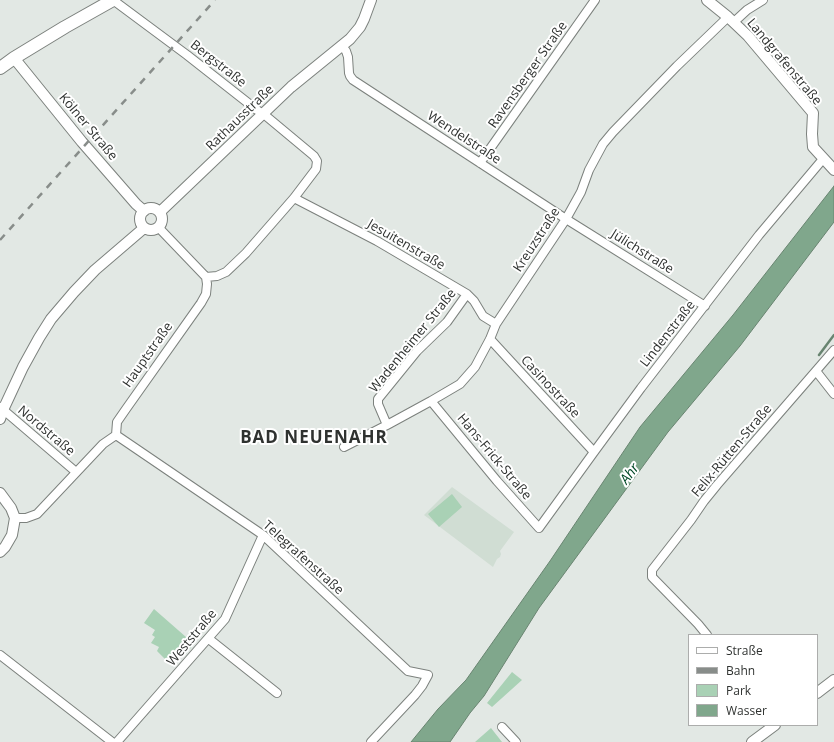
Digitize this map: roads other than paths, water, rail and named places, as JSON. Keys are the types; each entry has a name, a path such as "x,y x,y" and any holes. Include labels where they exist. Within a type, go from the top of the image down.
{"main road":[{"path":"0,68 65,27 113,0"}],"street":[{"name":"Bergstraße","path":"113,0 187,54 314,156 317,161 316,168 294,198"},
{"path":"342,46 360,27 371,0"},
{"name":"Ravensberger Straße","path":"480,164 595,0"},
{"name":"Landgrafenstraße","path":"707,0 731,19 748,36 813,113 813,147 833,168"},
{"name":"Kreuzstraße","path":"344,447 460,384 475,366 490,339 496,324 566,219 581,192 589,170 603,144 677,66 731,19 763,0"},
{"name":"Rathausstraße","path":"160,212 296,83 342,46"},
{"name":"Wendelstraße","path":"342,46 348,57 348,70 353,80 566,219"},
{"name":"Kölner Straße","path":"14,58 82,142 136,204 144,211"},
{"name":"Lindenstraße","path":"539,528 641,388 704,306 759,235 823,159"},
{"path":"159,228 206,277 217,276 226,272 269,228 294,198"},
{"name":"Jesuitenstraße","path":"294,198 377,241 467,294 474,301 483,316 496,324"},
{"path":"154,208 160,212 163,220 159,228 147,230 142,226 140,220 144,211 154,208"},
{"name":"Jülichstraße","path":"566,219 704,306"},
{"path":"1,412 39,338 59,310 74,292 102,264 144,228"},
{"name":"Hauptstraße","path":"116,436 117,422 201,303 206,294 206,277"},
{"name":"Wadenheimer Straße","path":"387,425 378,404 378,399 417,351 447,322 467,294"},
{"name":"Casinostraße","path":"490,339 594,452"},
{"name":"Felix-Rütten-Straße","path":"706,634 652,577 652,570 717,485 834,350"},
{"path":"816,371 834,394"},
{"name":"Hans-Frick-Straße","path":"431,401 539,528"},
{"name":"Nordstraße","path":"1,412 76,472"},
{"path":"15,518 26,518 37,514 103,444 116,436"},
{"name":"Telegrafenstraße","path":"116,436 263,535 408,671 428,675 419,691 370,742"},
{"path":"0,494 11,508 15,518 12,535 5,547 0,552"},
{"name":"Weststraße","path":"117,742 225,619 263,535"},
{"path":"209,638 277,693"},
{"path":"0,655 112,742"},
{"path":"818,692 834,680"},
{"path":"752,742 773,726"},
{"path":"502,727 516,742"}],"water":[{"name":"Ahr","path":"834,186 834,222 740,346 668,432 539,608 484,696 450,742 411,742 438,709 466,680 550,561 640,427 733,315"}],"waterway":[{"path":"819,355 834,335"}],"railway":[{"path":"0,240 215,0"}],"district":[{"name":"BAD NEUENAHR","path":"314,438"}]}
